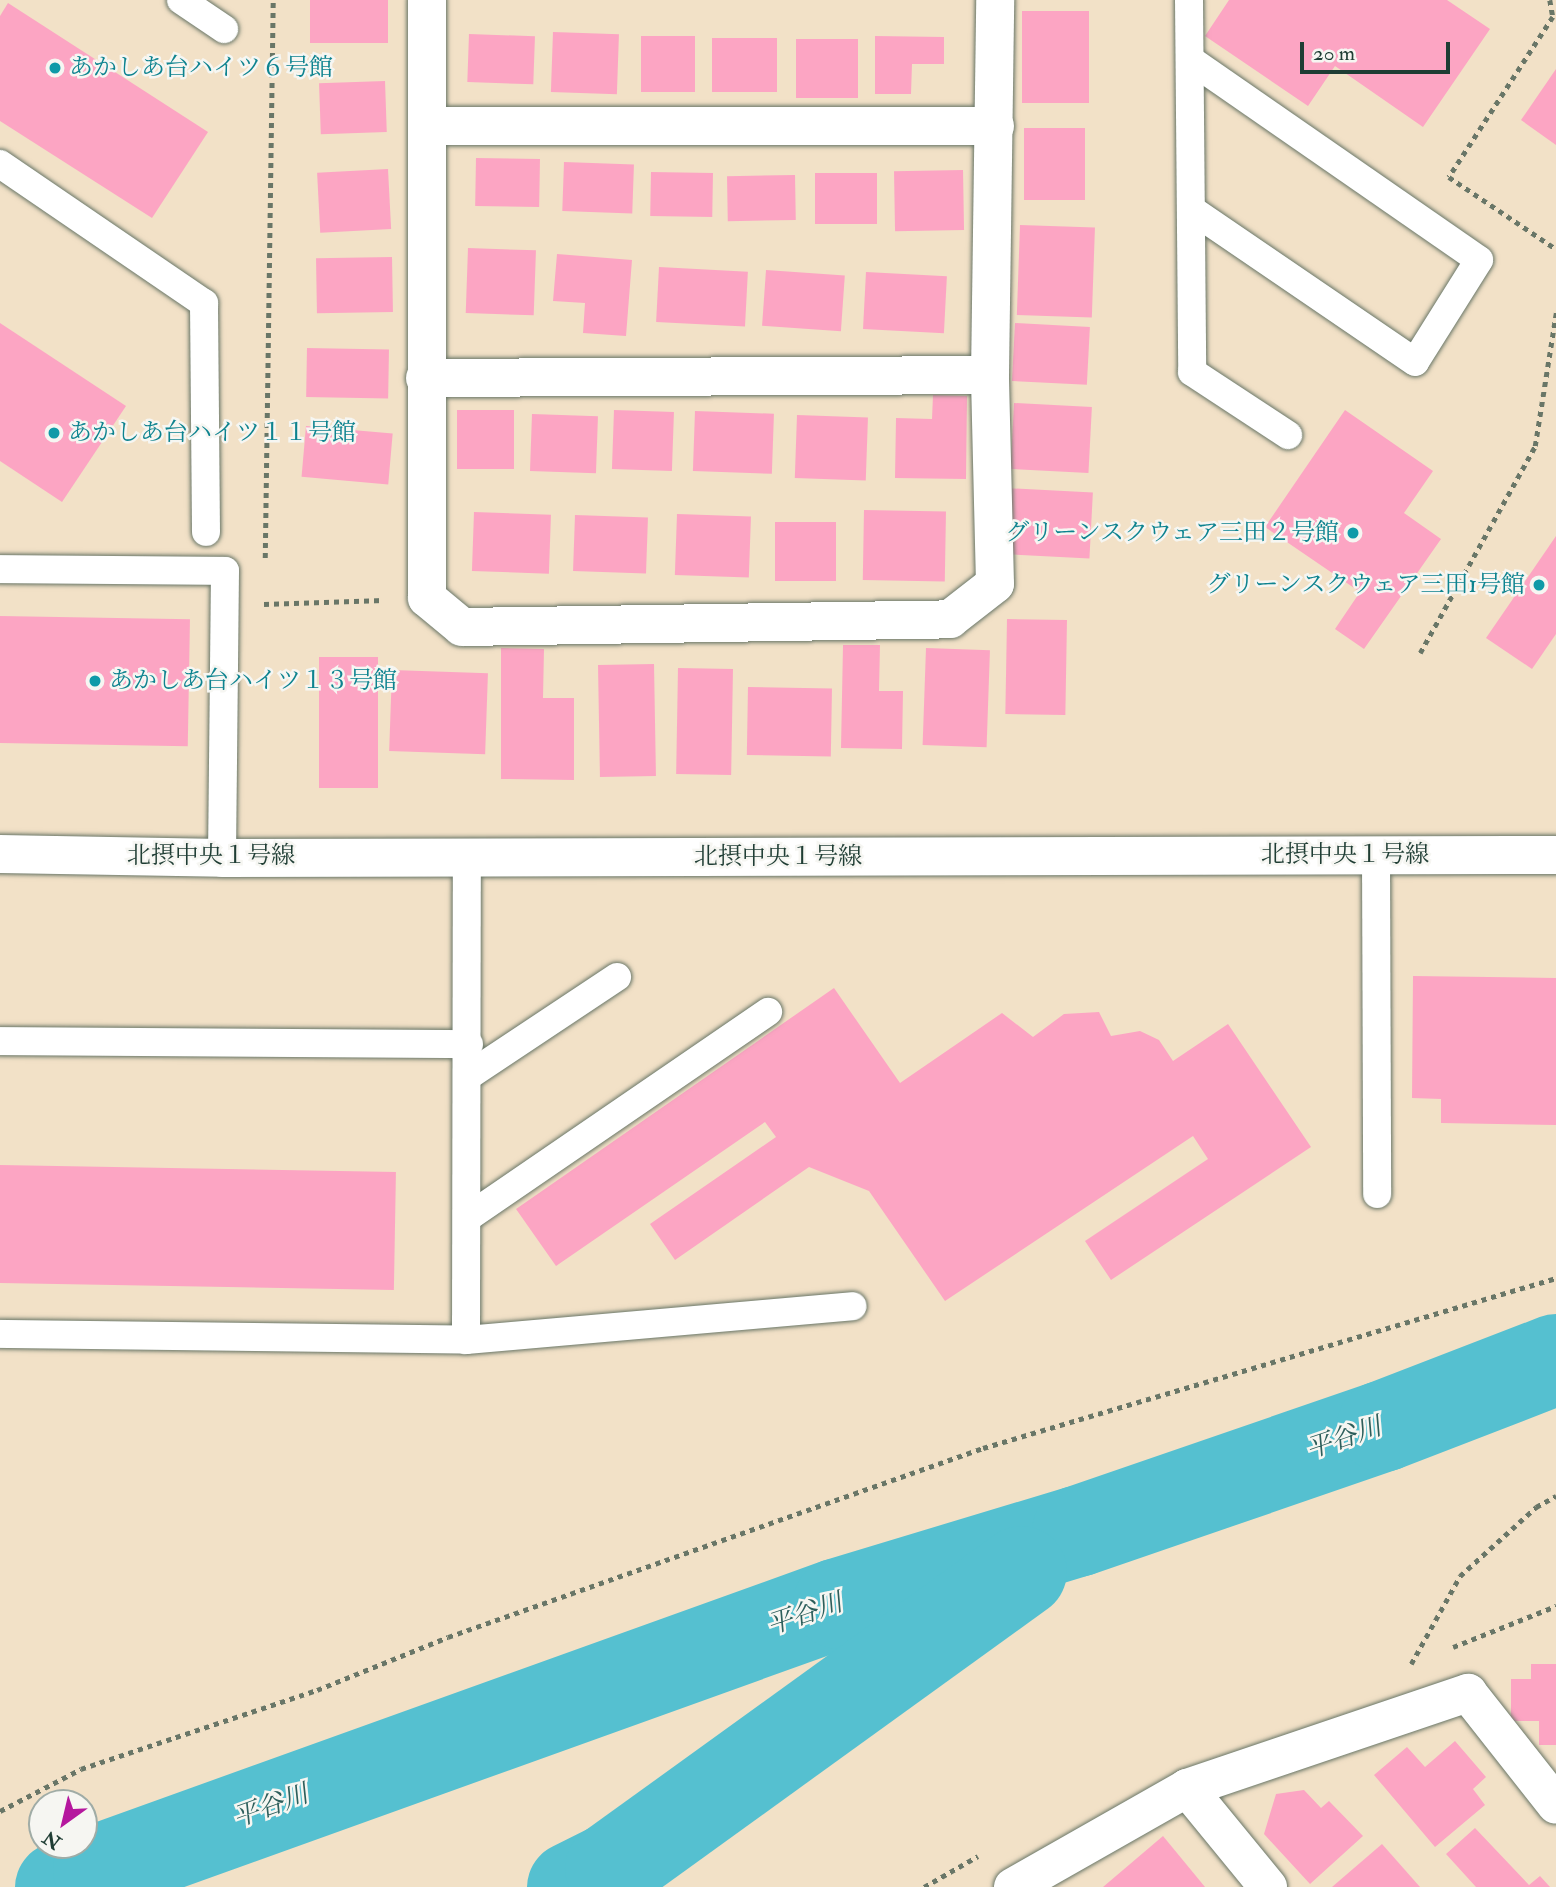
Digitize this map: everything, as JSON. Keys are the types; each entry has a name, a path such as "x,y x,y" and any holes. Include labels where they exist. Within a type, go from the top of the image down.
{"street":[{"path":"427,0 427,598 462,627 950,619 995,584 990,375 995,0"},
{"path":"428,126 995,125"},
{"path":"425,378 990,375"},
{"name":"北摂中央１号線","path":"0,854 222,858 1556,855"},
{"path":"1013,1887 1187,1788 1468,1693 1556,1805"},
{"path":"1187,1788 1268,1887"}],"lane":[{"path":"181,0 224,29"},
{"path":"1189,0 1194,211 1192,372 1288,435"},
{"path":"1192,61 1479,260 1415,362 1194,211"},
{"path":"0,164 204,303 206,532"},
{"path":"0,569 225,571 222,858"},
{"path":"1376,855 1377,1194"},
{"path":"466,1340 469,1044 467,857"},
{"path":"468,1076 617,976"},
{"path":"467,1218 768,1012"},
{"path":"0,1041 469,1044"},
{"path":"0,1334 466,1340 853,1306"}],"path":[{"path":"265,563 274,0"},
{"path":"1550,0 1553,18 1449,177 1556,249"},
{"path":"1420,653 1535,446 1556,313"},
{"path":"264,617 265,590"},
{"path":"264,604 427,598"},
{"path":"0,1811 81,1769 317,1690 448,1637 983,1448 1556,1278"},
{"path":"1411,1664 1460,1576 1536,1507 1556,1496"}],"building":[{"path":"310,0 388,0 388,43 310,43"},
{"path":"1229,0 1447,0 1490,29 1423,127 1335,66 1308,106 1205,36"},
{"name":"あかしあ台ハイツ６号館","path":"8,3 208,132 152,218 0,121 0,16"},
{"path":"1022,11 1089,11 1089,103 1022,103"},
{"path":"553,32 619,34 617,94 551,92"},
{"path":"469,34 535,36 533,84 467,82"},
{"path":"641,36 695,36 695,92 641,92"},
{"path":"875,36 944,37 944,64 912,64 911,94 875,94"},
{"path":"712,38 777,38 777,92 712,92"},
{"path":"796,39 858,39 858,98 796,98"},
{"path":"1556,69 1556,145 1521,120"},
{"path":"385,81 387,132 321,134 319,83"},
{"path":"1024,128 1085,128 1085,200 1024,200"},
{"path":"476,158 540,159 539,207 475,206"},
{"path":"564,162 634,164 632,213 562,211"},
{"path":"388,169 391,229 320,233 317,173"},
{"path":"963,170 964,230 895,231 894,171"},
{"path":"651,172 713,173 712,217 650,216"},
{"path":"815,173 877,173 877,224 815,224"},
{"path":"795,175 796,220 728,221 727,176"},
{"path":"1020,225 1095,228 1092,318 1017,315"},
{"path":"468,248 536,250 534,315 466,313"},
{"path":"557,254 632,260 626,336 583,333 585,303 553,301"},
{"path":"392,257 393,312 317,313 316,258"},
{"path":"659,267 748,272 745,327 656,322"},
{"path":"766,270 845,276 841,331 762,326"},
{"path":"866,272 947,276 944,333 863,329"},
{"name":"あかしあ台ハイツ１１号館","path":"0,323 126,406 62,502 0,461"},
{"path":"1015,323 1090,327 1087,385 1012,381"},
{"path":"307,348 389,349 388,398 306,397"},
{"path":"933,395 967,396 966,479 895,478 896,418 932,419"},
{"path":"1014,403 1092,407 1088,473 1011,469"},
{"path":"457,410 514,410 514,469 457,469"},
{"path":"614,410 674,412 672,471 612,469"},
{"name":"グリーンスクウェア三田２号館","path":"1345,410 1433,471 1404,513 1441,539 1364,649 1335,629 1360,592 1265,527"},
{"path":"695,411 774,414 772,474 693,471"},
{"path":"532,414 598,416 596,473 530,471"},
{"path":"797,415 868,417 866,480 795,478"},
{"path":"306,426 393,434 388,484 302,477"},
{"path":"1005,488 1093,493 1089,559 1002,554"},
{"path":"864,510 946,511 945,581 863,580"},
{"path":"474,512 551,515 549,574 472,571"},
{"path":"677,514 751,517 749,578 675,575"},
{"path":"575,515 648,518 646,574 573,571"},
{"path":"775,522 836,522 836,581 775,581"},
{"name":"グリーンスクウェア三田1号館","path":"1556,536 1556,634 1532,669 1486,638"},
{"name":"あかしあ台ハイツ１３号館","path":"0,616 190,619 188,746 0,743"},
{"path":"1007,619 1067,620 1065,715 1005,714"},
{"path":"843,645 880,645 879,691 903,691 902,749 841,748"},
{"path":"501,648 544,649 543,698 574,698 574,780 501,779"},
{"path":"926,648 990,650 987,747 923,745"},
{"path":"319,657 378,657 378,788 319,788"},
{"path":"654,664 656,776 600,777 598,665"},
{"path":"678,668 733,669 731,775 676,774"},
{"path":"392,670 488,673 485,754 389,751"},
{"path":"748,687 832,688 831,756 747,755"},
{"path":"1413,976 1556,978 1556,1125 1441,1123 1441,1099 1412,1098"},
{"path":"834,988 900,1083 1002,1013 1033,1037 1064,1014 1099,1012 1111,1036 1140,1031 1159,1040 1173,1061 1228,1024 1311,1147 1111,1280 1085,1241 1208,1159 1193,1136 945,1301 869,1191 809,1167 675,1260 650,1224 776,1137 765,1122 556,1266 516,1209"},
{"path":"0,1165 396,1172 394,1290 0,1283"},
{"path":"1531,1664 1556,1664 1556,1745 1539,1745 1539,1721 1511,1721 1511,1679 1531,1679"},
{"path":"1455,1741 1486,1777 1473,1789 1485,1805 1435,1847 1374,1775 1407,1747 1425,1767"},
{"path":"1304,1790 1321,1808 1329,1801 1363,1836 1310,1884 1264,1834 1276,1794"},
{"path":"1475,1828 1529,1885 1540,1876 1550,1887 1476,1887 1446,1854"},
{"path":"1163,1836 1205,1887 1103,1887"},
{"path":"1382,1844 1420,1887 1332,1887"}],"waterway":[{"name":"平谷川","path":"60,1887 98,1869 838,1603 1077,1531 1382,1426 1556,1359"},
{"path":"572,1887 610,1868 1021,1571"}],"place":[{"name":"あかしあ台ハイツ６号館","path":"55,68"},
{"name":"あかしあ台ハイツ１１号館","path":"54,433"},
{"name":"グリーンスクウェア三田２号館","path":"1353,533"},
{"name":"グリーンスクウェア三田1号館","path":"1539,585"},
{"name":"あかしあ台ハイツ１３号館","path":"95,681"}]}
